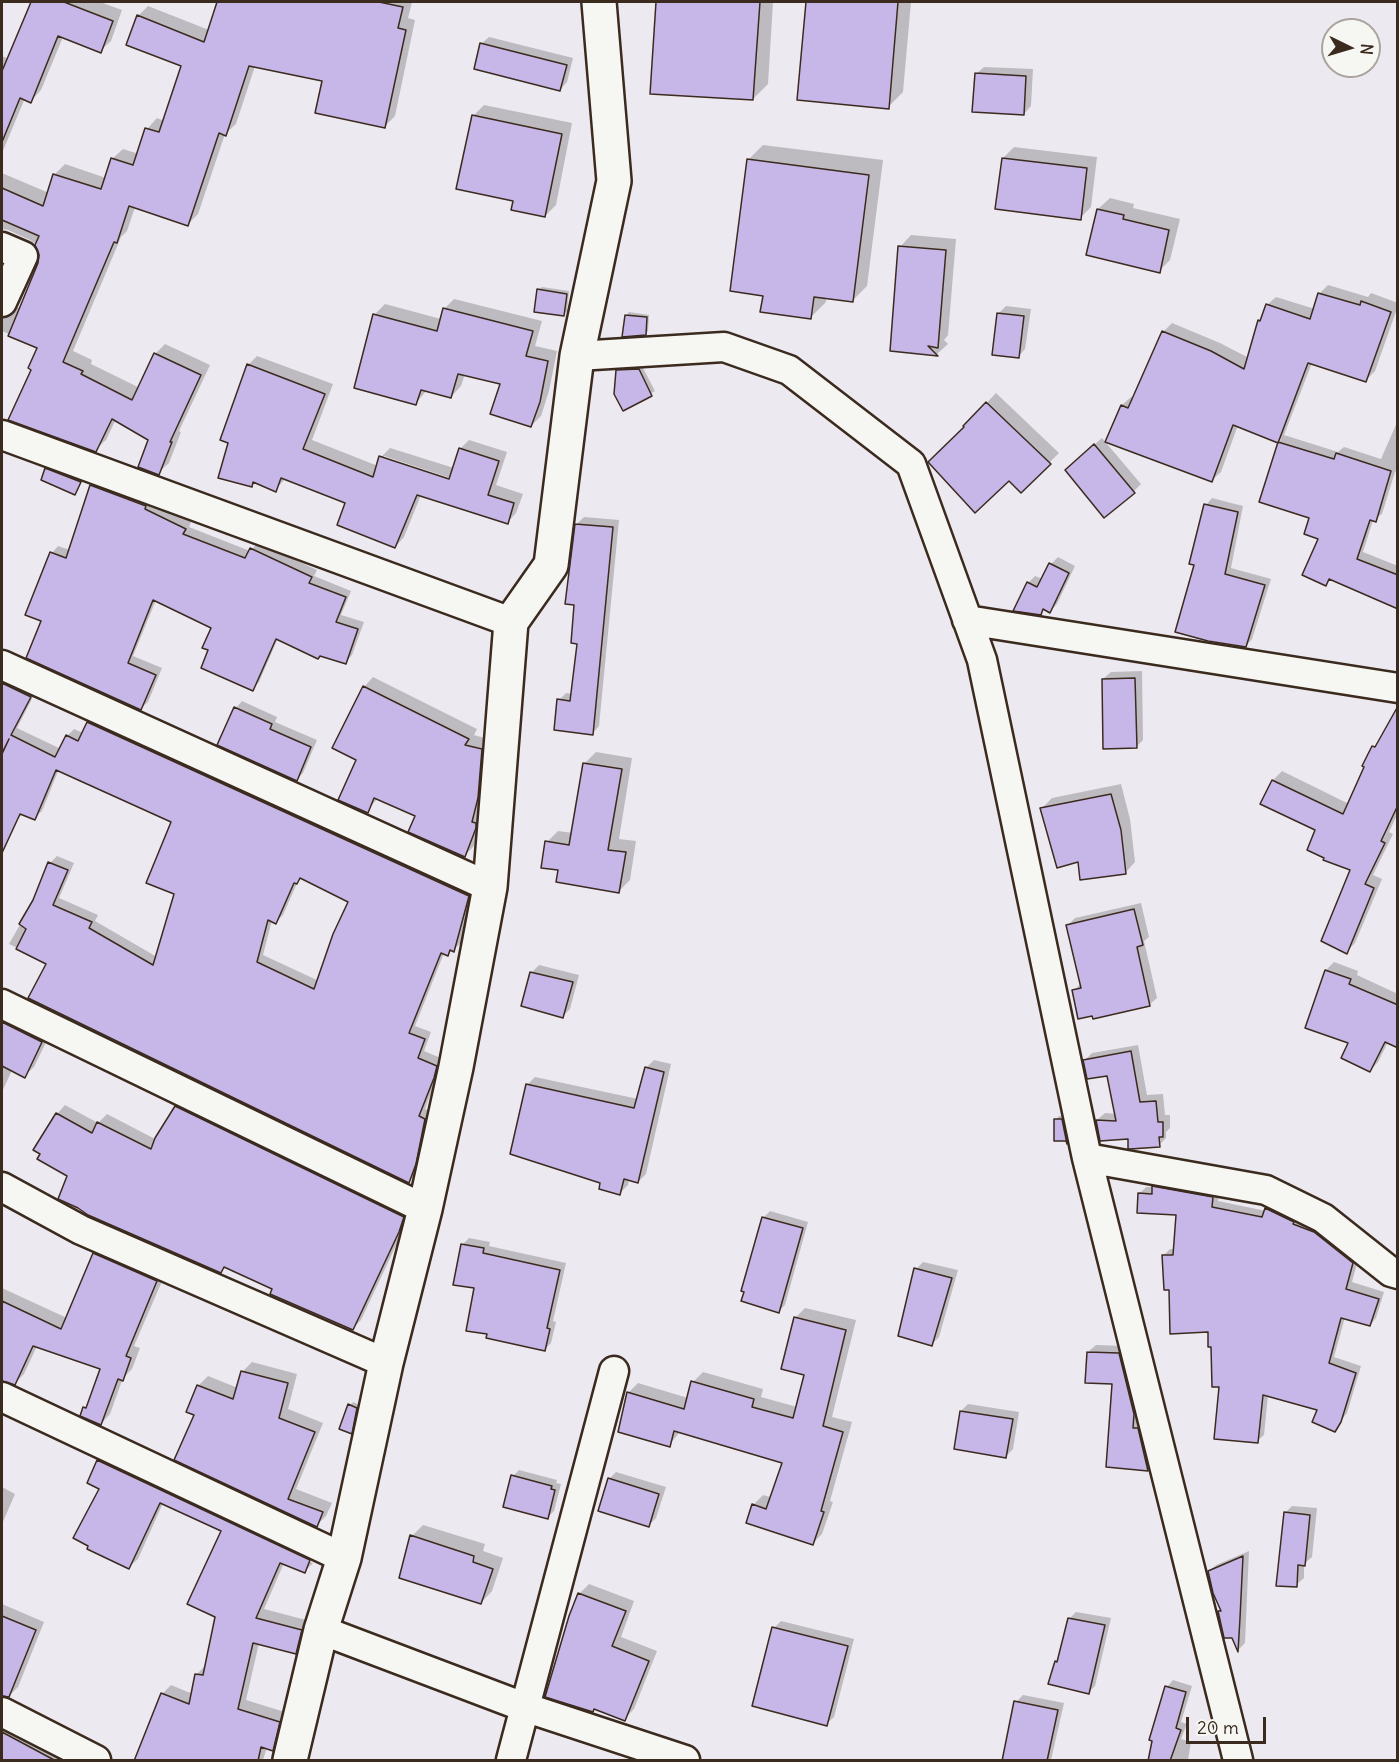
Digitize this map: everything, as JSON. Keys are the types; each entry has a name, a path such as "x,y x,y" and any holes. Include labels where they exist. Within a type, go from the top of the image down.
{"street":[{"path":"290,1761 321,1630 344,1558 386,1363 425,1209 456,1067 490,887 511,622 551,566 577,356 614,181 599,2"},
{"path":"2,247 23,256 2,302"},
{"path":"577,356 724,347 789,370 911,464 982,660 1087,1158 1238,1761"},
{"path":"2,435 511,622"},
{"path":"968,620 1398,688"},
{"path":"2,665 490,887"},
{"path":"2,1004 425,1209"},
{"path":"1087,1158 1266,1190 1323,1218 1391,1272 1398,1274"},
{"path":"2,1187 81,1230 386,1363"},
{"path":"511,1761 614,1371"},
{"path":"2,1397 344,1558"},
{"path":"321,1630 524,1707 685,1761"},
{"path":"2,1712 96,1761"}],"building":[{"path":"31,2 64,2 113,21 101,53 58,36 31,103 20,98 2,142 2,71"},
{"path":"217,2 379,2 403,7 398,28 406,30 385,128 315,113 322,81 249,66 226,136 219,133 188,226 129,206 117,243 114,242 63,362 83,371 81,374 132,400 154,353 201,375 170,442 172,442 159,475 138,467 148,440 112,419 96,452 8,420 31,370 28,368 37,348 8,336 38,263 39,255 35,245 39,236 2,220 2,188 43,206 53,174 101,189 111,158 133,165 145,128 159,132 181,66 126,45 137,15 204,42"},
{"path":"656,2 760,2 753,100 650,94"},
{"path":"806,2 898,2 889,109 797,100"},
{"path":"480,43 567,65 560,91 474,69"},
{"path":"975,73 1026,76 1024,115 972,112"},
{"path":"472,115 562,134 545,217 511,210 513,201 456,189"},
{"path":"1002,158 1087,168 1081,220 995,209"},
{"path":"747,159 869,175 853,302 814,297 811,319 760,312 763,296 730,291"},
{"path":"1097,209 1124,215 1123,219 1169,230 1160,273 1086,255"},
{"path":"898,246 946,250 938,348 928,346 938,356 890,351"},
{"path":"537,289 567,294 564,316 534,312"},
{"path":"1318,293 1360,305 1361,301 1391,312 1366,382 1308,363 1278,443 1233,425 1212,482 1105,442 1121,405 1128,408 1162,331 1211,351 1244,369 1258,320 1260,321 1266,304 1310,319"},
{"path":"443,308 533,331 526,356 548,361 540,402 531,427 490,414 500,384 458,374 451,398 421,390 416,405 354,388 373,314 437,331"},
{"path":"997,313 1024,316 1019,358 992,355"},
{"path":"625,315 647,317 646,335 622,337"},
{"path":"247,364 325,394 303,449 373,477 379,456 449,479 459,448 499,461 488,495 514,503 508,524 417,495 395,548 337,525 345,503 281,478 276,492 253,482 252,487 218,478 228,443 220,440"},
{"path":"639,369 652,396 623,411 614,394 616,370"},
{"path":"986,402 1051,464 1021,493 1009,481 975,513 928,462"},
{"path":"1278,442 1334,459 1336,453 1391,471 1376,522 1370,520 1357,559 1398,575 1398,609 1329,579 1326,586 1302,575 1318,539 1304,534 1309,518 1259,502"},
{"path":"1094,444 1135,493 1104,518 1065,470"},
{"path":"45,468 81,482 75,495 41,480"},
{"path":"90,485 146,506 145,509 186,529 183,534 245,558 250,548 312,577 309,583 346,597 336,622 358,629 346,664 320,656 318,659 276,639 253,691 201,668 208,650 202,648 211,628 153,600 128,663 156,675 141,710 26,658 41,621 25,615 50,552 66,558"},
{"path":"1204,504 1238,512 1225,574 1265,585 1246,647 1208,641 1175,632 1194,565 1189,564"},
{"path":"575,524 613,527 593,735 554,730 557,699 570,701 577,644 571,643 574,605 565,604"},
{"path":"1049,563 1069,573 1050,613 1043,609 1041,615 1013,611 1027,582 1037,587"},
{"path":"1135,678 1137,748 1103,749 1102,679"},
{"path":"2,683 31,697 11,735 55,757 66,735 78,741 87,722 469,896 454,952 450,950 448,956 441,953 409,1033 425,1039 418,1058 437,1066 419,1116 425,1119 416,1164 409,1183 28,998 46,964 16,949 26,929 19,924 33,900 48,862 68,870 53,905 92,922 89,928 153,965 174,894 146,883 171,822 56,770 35,820 20,814 2,853 2,754 9,739 2,753","holes":["300,878 348,902 333,934 314,989 257,962 268,920 276,924 294,883 297,884"]},
{"path":"363,686 469,739 465,745 482,749 478,798 472,822 476,823 476,828 465,857 408,832 415,816 374,798 368,813 338,800 356,760 332,748"},
{"path":"1398,706 1398,805 1381,841 1385,843 1365,884 1374,888 1347,954 1321,941 1350,870 1323,860 1324,858 1307,850 1315,830 1260,804 1272,780 1343,814 1372,746 1375,747"},
{"path":"234,707 272,724 270,729 311,747 297,781 217,745"},
{"path":"583,763 622,769 608,850 626,852 619,893 556,882 558,870 541,868 545,841 569,845"},
{"path":"1111,794 1121,830 1126,874 1080,880 1078,862 1057,868 1040,808"},
{"path":"1134,909 1143,945 1137,947 1150,1006 1093,1019 1092,1016 1078,1019 1072,990 1081,988 1066,925"},
{"path":"1325,970 1351,979 1349,984 1398,1005 1398,1048 1385,1042 1370,1072 1341,1058 1348,1043 1305,1028"},
{"path":"530,972 573,982 563,1018 521,1006"},
{"path":"2,1022 42,1042 25,1078 2,1066"},
{"path":"1131,1051 1140,1102 1156,1101 1158,1122 1163,1122 1163,1137 1159,1137 1160,1147 1128,1149 1128,1139 1100,1141 1096,1120 1116,1121 1107,1076 1087,1079 1083,1060"},
{"path":"645,1067 664,1072 638,1183 624,1179 620,1195 599,1189 600,1183 510,1154 526,1084 634,1108"},
{"path":"175,1106 404,1217 353,1330 270,1294 272,1289 224,1267 221,1273 88,1215 58,1199 67,1176 37,1159 40,1154 33,1150 56,1113 92,1133 97,1122 151,1149 155,1138"},
{"path":"1054,1119 1062,1119 1067,1144 1066,1141 1054,1141"},
{"path":"1152,1186 1213,1197 1212,1207 1262,1217 1265,1208 1294,1222 1293,1224 1314,1232 1353,1263 1346,1289 1379,1299 1370,1326 1341,1318 1329,1363 1356,1373 1341,1422 1335,1432 1312,1422 1317,1410 1263,1395 1258,1443 1214,1439 1219,1387 1212,1387 1211,1347 1208,1347 1208,1332 1170,1334 1169,1290 1164,1290 1162,1255 1173,1255 1176,1215 1137,1213 1138,1193 1152,1194"},
{"path":"762,1217 803,1228 779,1313 741,1301 744,1292 741,1291"},
{"path":"461,1244 484,1248 483,1253 560,1270 547,1328 550,1329 545,1351 486,1338 487,1334 466,1331 474,1288 453,1285"},
{"path":"93,1253 157,1281 126,1356 131,1358 123,1381 118,1379 101,1425 80,1416 83,1407 86,1408 100,1369 33,1346 15,1385 2,1381 2,1301 61,1329"},
{"path":"914,1268 952,1278 932,1346 898,1336"},
{"path":"794,1317 846,1330 823,1426 843,1432 821,1511 824,1512 813,1545 746,1523 752,1504 766,1509 782,1463 674,1431 670,1447 618,1432 627,1392 684,1409 691,1381 754,1399 752,1407 793,1418 804,1375 781,1369"},
{"path":"1087,1352 1119,1353 1134,1414 1133,1428 1138,1428 1148,1471 1106,1467 1112,1384 1085,1383"},
{"path":"241,1371 288,1383 279,1418 315,1432 288,1499 323,1512 317,1527 174,1460 194,1415 186,1412 197,1385 233,1399"},
{"path":"348,1404 357,1408 352,1434 339,1429"},
{"path":"960,1411 1013,1419 1006,1458 954,1449"},
{"path":"97,1460 310,1560 305,1573 280,1563 256,1618 302,1630 296,1654 253,1643 238,1709 280,1722 273,1751 261,1747 258,1761 134,1761 161,1693 189,1704 195,1674 203,1675 215,1617 187,1604 221,1531 160,1503 129,1569 87,1549 88,1546 73,1538 99,1489 87,1483"},
{"path":"511,1475 552,1486 551,1489 555,1490 548,1519 503,1507"},
{"path":"608,1478 659,1494 649,1527 598,1511"},
{"path":"1284,1512 1310,1515 1305,1566 1298,1565 1297,1587 1276,1586"},
{"path":"410,1535 474,1556 473,1562 493,1569 481,1604 399,1578"},
{"path":"1243,1556 1238,1652 1232,1638 1224,1638 1218,1611 1221,1611 1213,1593 1208,1571"},
{"path":"578,1593 626,1611 612,1646 649,1661 625,1721 594,1709 593,1712 545,1697"},
{"path":"2,1616 36,1630 9,1697 2,1696"},
{"path":"1068,1618 1105,1625 1089,1694 1048,1684 1055,1661 1057,1662"},
{"path":"772,1627 848,1646 827,1726 752,1706"},
{"path":"1165,1686 1186,1692 1176,1728 1181,1730 1170,1761 1148,1761 1152,1741 1149,1740"},
{"path":"1014,1701 1058,1710 1047,1761 1002,1761"},
{"path":"2,1732 56,1761 2,1761"}]}
